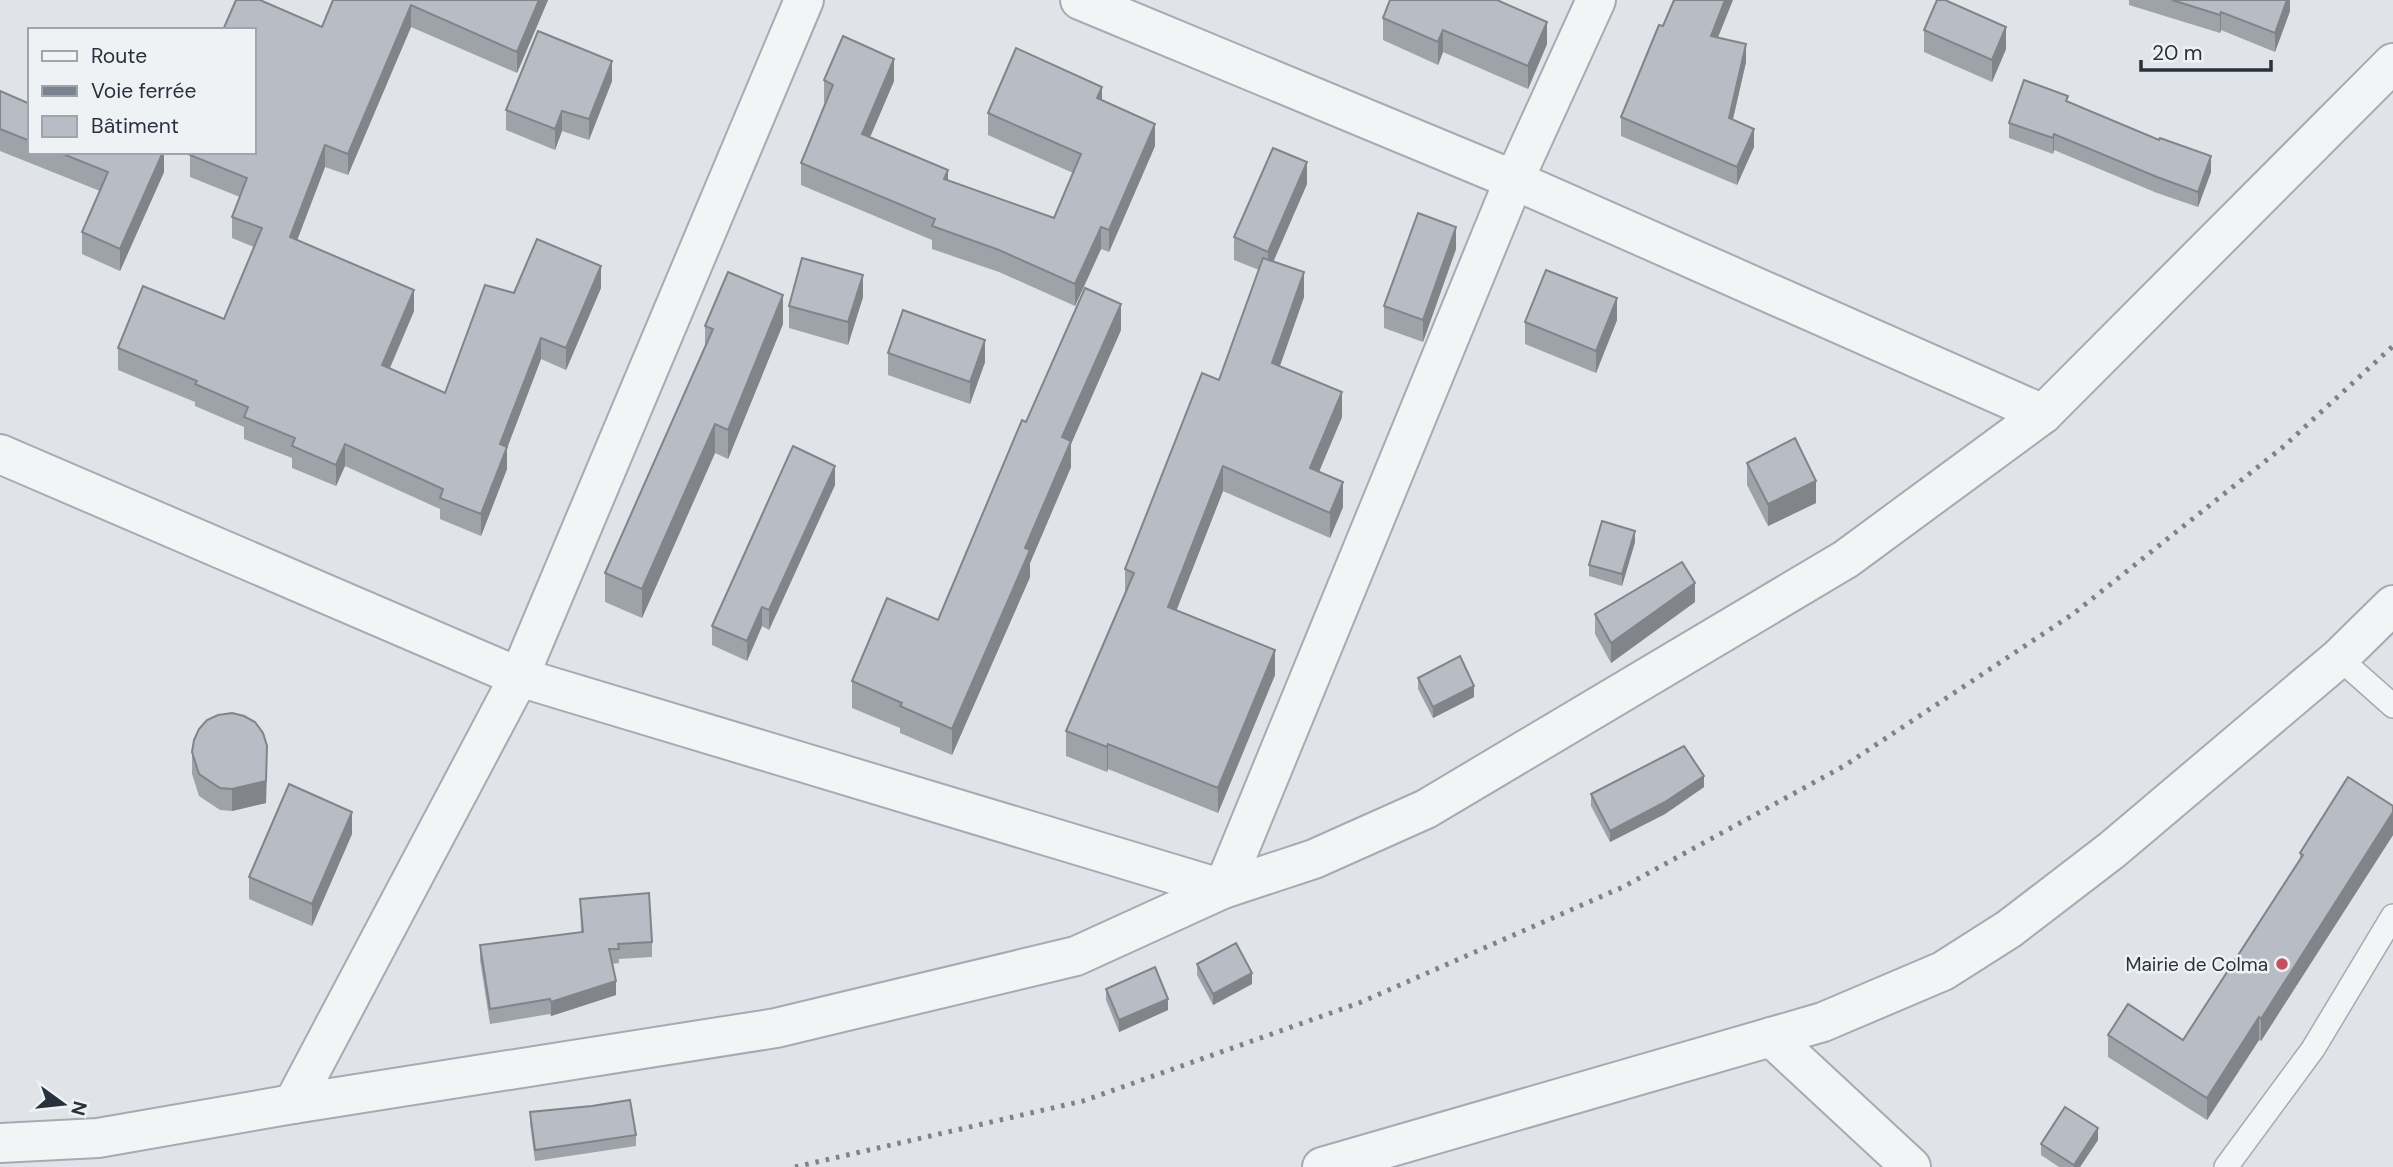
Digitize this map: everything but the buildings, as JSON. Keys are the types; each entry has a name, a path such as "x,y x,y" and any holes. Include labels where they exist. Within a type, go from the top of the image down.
{"street":[{"path":"293,1104 519,677 804,0"},
{"path":"1080,0 1514,180 2043,414"},
{"path":"1223,889 1514,180 1596,0"},
{"path":"0,1143 97,1138 293,1104 776,1028 1076,956 1223,889 1314,859 1426,809 1846,559 2043,414 2393,64"},
{"path":"0,454 519,677 1223,889"},
{"path":"1322,1167 1823,1022 1943,971 2009,929 2112,850 2339,658 2393,605"},
{"path":"1771,1037 1911,1167"}],"lane":[{"path":"2339,658 2393,706"},
{"path":"2226,1167 2313,1049 2393,916"}],"railway":[{"path":"795,1167 1083,1101 1359,1003 1623,887 1844,766 2073,614 2283,447 2393,346"}],"place":[{"name":"Mairie de Colma","path":"2282,964"}]}
